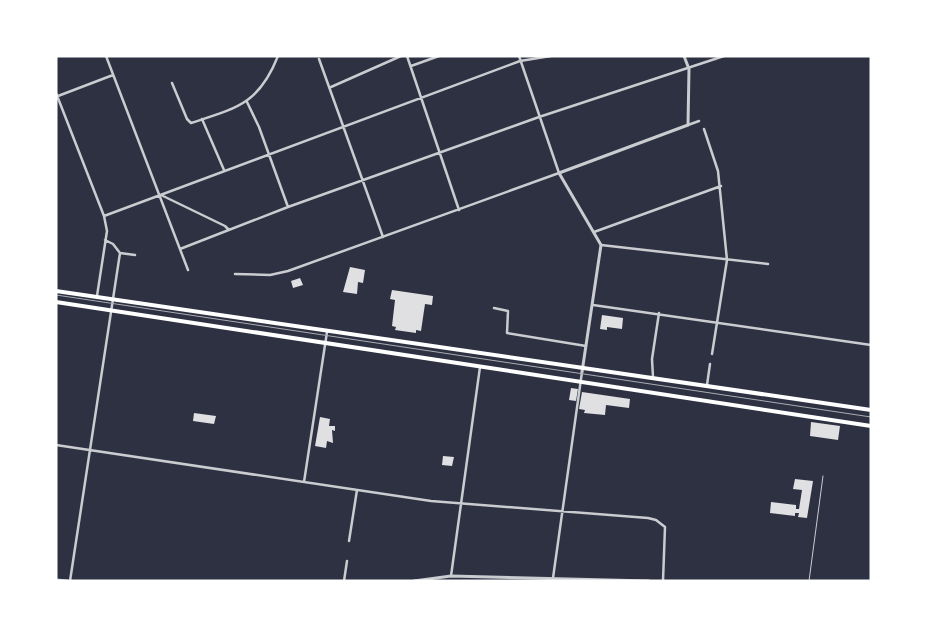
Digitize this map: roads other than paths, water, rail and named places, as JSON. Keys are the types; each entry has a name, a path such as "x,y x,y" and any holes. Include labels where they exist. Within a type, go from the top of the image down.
{"main road":[{"path":"56,291 582,370 653,377 871,410"},
{"path":"56,302 871,426"}],"street":[{"path":"172,83 187,120 191,123 247,102 257,93 266,80 278,56"},
{"path":"330,87 400,56"},
{"path":"407,56 459,210"},
{"path":"411,66 439,56"},
{"path":"519,56 559,173 601,245 553,578"},
{"path":"104,216 520,61 551,56"},
{"path":"684,56 689,69 688,125"},
{"path":"180,249 288,207 538,116 689,69 724,56"},
{"path":"108,57 113,75 188,270"},
{"path":"319,59 383,237"},
{"path":"96,297 105,240 104,216 57,95 113,75"},
{"path":"247,102 269,153 288,207"},
{"path":"202,119 224,170"},
{"path":"235,274 270,275 288,271 699,121"},
{"path":"704,129 721,186 727,260 712,354"},
{"path":"594,232 721,186"},
{"path":"159,195 225,226 229,230"},
{"path":"105,240 113,244 120,253 136,255"},
{"path":"601,245 768,264"},
{"path":"56,580 68,581 120,253"},
{"path":"593,305 716,321 728,325 871,345"},
{"path":"494,308 508,311 507,333 586,346"},
{"path":"653,377 652,359 659,313"},
{"path":"304,482 326,332"},
{"path":"707,385 710,364"},
{"path":"451,576 480,366"},
{"path":"56,445 461,504 562,510 648,518 661,523 666,530 663,581"},
{"path":"349,541 357,490"},
{"path":"344,581 347,561"},
{"path":"414,581 451,576 649,581"}],"lane":[{"path":"809,581 823,476"}],"tram line":[{"path":"56,295 871,417"}]}
